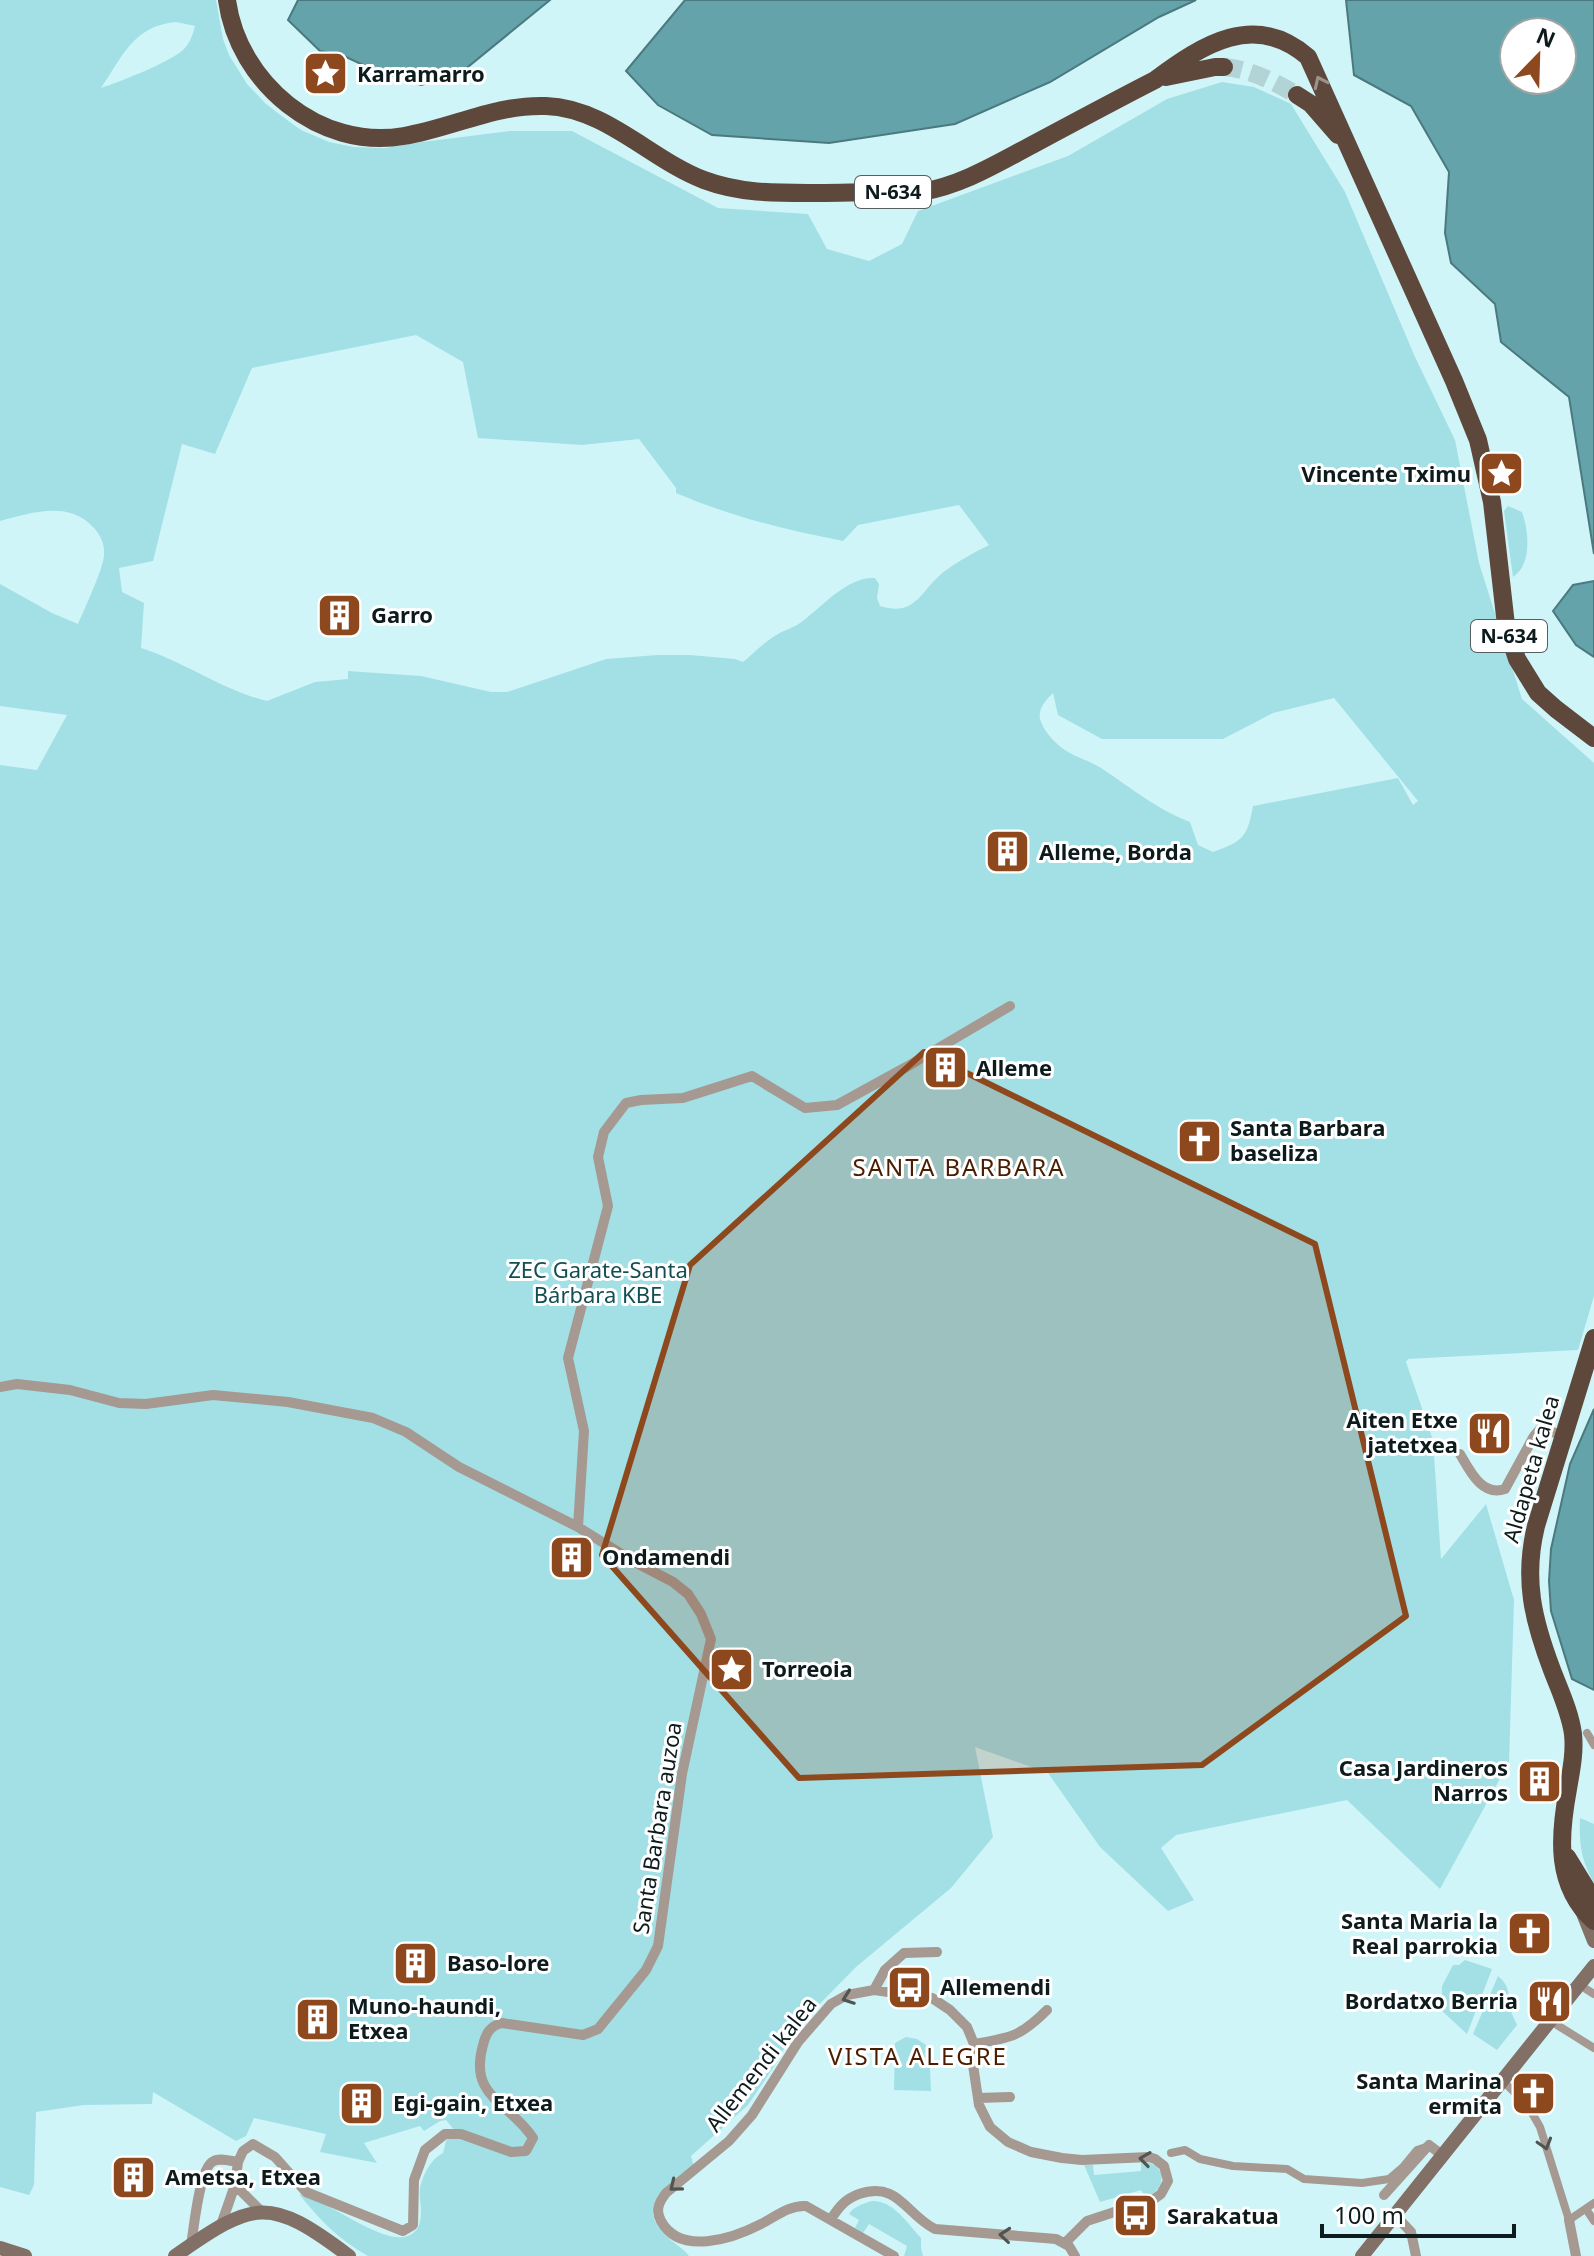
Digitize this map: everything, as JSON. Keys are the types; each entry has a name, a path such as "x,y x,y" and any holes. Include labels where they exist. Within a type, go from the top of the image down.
{"highway":[{"name":"N-634","path":"227,0 239,43 267,86 297,111 351,136 372,139 406,136 504,109 550,106 595,120 697,177 743,191 769,193 919,192 961,182 1155,80 1176,64 1223,39 1253,33 1296,47 1308,57 1478,440 1492,502 1506,625 1517,659 1538,693 1594,738"},
{"name":"N-634","path":"1155,80 1224,67"},
{"name":"N-634","path":"1297,95 1311,104 1352,153"},
{"name":"Aldapeta kalea","path":"1590,1911 1566,1880 1563,1820 1574,1739 1568,1711 1533,1613 1529,1566 1536,1526 1594,1338"}],"main road":[{"path":"1590,1911 1594,1941"},
{"path":"1362,2256 1593,1967 1594,1951"},
{"path":"175,2256 221,2225 249,2212 268,2211 311,2228 349,2256"},
{"path":"0,2248 25,2256"}],"street":[{"path":"578,1527 584,1431 568,1358 608,1206 598,1157 604,1132 626,1103 683,1098 752,1076 805,1108 837,1105 1010,1006"},
{"name":"Santa Barbara auzoa","path":"0,1387 17,1384 70,1390 133,1404 213,1395 288,1402 373,1418 406,1432 459,1467 578,1527 673,1582 688,1594 701,1614 711,1639 682,1774 658,1946 646,1970 598,2029 583,2035 502,2023 493,2025 485,2035 479,2058 479,2076 494,2099 533,2138 526,2151 511,2152 461,2134 445,2134 425,2150 414,2180 413,2225 403,2231 306,2192 275,2157 253,2144 243,2151 238,2162"},
{"path":"1460,1454 1476,1479 1490,1491 1496,1492 1505,1489 1541,1428 1564,1436"},
{"path":"1587,1733 1594,1745"},
{"path":"874,1990 885,1970 904,1953 937,1952"},
{"name":"Allemendi kalea","path":"831,2219 799,2206 745,2231 702,2244 683,2241 668,2231 660,2220 658,2209 666,2193 729,2141 752,2115 798,2042 831,2004 847,1995 874,1990 932,1998 967,2027 974,2044"},
{"path":"1047,2010 1030,2027 1013,2037 974,2044 973,2065 978,2098 990,2127 1018,2147 1041,2155 1082,2160 1145,2156 1155,2159 1164,2166 1168,2181 1158,2196 1087,2221 1065,2243"},
{"path":"1557,2025 1594,2048"},
{"path":"1502,2080 1528,2106 1540,2127 1569,2220 1576,2256"},
{"path":"978,2098 1010,2097"},
{"path":"1429,2145 1442,2155"},
{"path":"1171,2153 1185,2150 1200,2159 1233,2166 1287,2169 1304,2179 1362,2183 1389,2179 1417,2150 1429,2145"},
{"path":"1384,2195 1429,2145"},
{"path":"191,2245 203,2177 209,2164 217,2159 238,2162 235,2185 221,2225"},
{"path":"235,2185 262,2212"},
{"path":"894,2256 831,2219 847,2199 876,2190 897,2197 925,2224 935,2229 1049,2238 1065,2243 1075,2256"},
{"path":"1569,2220 1594,2203"},
{"path":"1586,2209 1594,2221"},
{"path":"1394,2214 1411,2232 1416,2256"}],"highlighted area":[{"path":"924,1052 1315,1244 1406,1616 1202,1765 799,1778 602,1555 690,1265"}],"green space":[{"name":"ZEC Garate-Santa Bárbara KBE","path":"0,0 216,0 223,39 247,84 266,104 301,130 329,142 385,148 511,131 572,131 718,208 808,214 827,249 869,261 902,244 918,211 1068,156 1167,99 1222,82 1254,87 1291,104 1345,192 1415,357 1455,440 1479,563 1522,699 1594,763 1594,1296 1578,1350 1408,1359 1406,1362 1433,1440 1441,1559 1486,1504 1514,1600 1509,1762 1440,1889 1347,1800 1176,1835 1161,1848 1194,1900 1168,1911 1100,1847 1048,1773 975,1747 993,1837 951,1888 856,1967 794,2030 748,2105 691,2156 694,2167 658,2195 653,2213 656,2224 689,2256 368,2256 330,2228 299,2194 383,2234 397,2237 410,2235 420,2221 423,2177 431,2163 443,2153 446,2141 454,2130 446,2120 424,2131 420,2126 364,2143 377,2163 320,2152 326,2134 254,2118 246,2136 236,2141 153,2092 152,2104 84,2105 36,2112 34,2185 29,2195 0,2187 0,765 37,770 67,715 0,706 0,584 78,624 101,569 104,551 96,530 72,514 49,511 0,521","holes":["176,22 195,26 184,49 156,66 101,88 139,36 161,25","416,335 463,362 478,438 582,445 639,439 676,488 676,493 758,522 843,541 858,525 959,505 989,545 939,576 909,606 892,609 880,606 877,598 879,584 875,578 854,582 800,623 769,640 743,662 690,655 606,659 507,692 491,692 421,676 348,671 348,679 315,682 267,701 141,648 144,603 122,592 119,568 153,561 182,444 215,454 252,368","1053,693 1058,715 1102,739 1223,739 1273,713 1334,698 1418,801 1413,805 1398,778 1253,806 1242,837 1213,852 1198,845 1190,822 1154,804 1055,742 1040,719 1045,701"]},
{"path":"1508,506 1522,512 1527,538 1526,556 1519,572 1513,577 1504,511"},
{"path":"1580,1818 1594,1824 1594,1883 1582,1852"},
{"path":"1465,1960 1492,1969 1467,2034 1442,2011 1442,1986 1453,1965"},
{"path":"1498,1976 1507,1988 1507,2003 1517,2025 1497,2050 1473,2034"},
{"path":"906,2037 917,2039 929,2047 931,2091 894,2090 895,2043"},
{"path":"1141,2162 1156,2166 1162,2176 1153,2194 1146,2198 1141,2190 1100,2202 1084,2165 1093,2165 1094,2175 1141,2171"},
{"path":"872,2201 887,2204 905,2220 921,2238 923,2256 904,2256 907,2246 869,2224 863,2233 855,2228 859,2220 849,2214 856,2207"}],"shaded area":[{"path":"298,0 550,0 458,75 421,85 376,71 344,56 320,51 288,20"},
{"path":"685,0 1196,0 1159,17 1050,82 955,124 829,143 712,135 658,105 626,71"},
{"path":"1346,0 1594,0 1594,554 1569,397 1501,342 1495,304 1451,263 1445,233 1449,172 1411,106 1354,75"},
{"path":"1594,581 1594,657 1576,645 1553,611 1573,585"},
{"path":"1594,1409 1594,1690 1572,1679 1551,1611 1549,1581 1551,1549 1570,1464"}],"tunnel":[{"path":"1224,67 1253,73 1297,95"}],"place":[{"name":"Karramarro","path":"326,74"},
{"name":"Vincente Tximu","path":"1502,474"},
{"name":"Garro","path":"340,615"},
{"name":"Alleme, Borda","path":"1008,852"},
{"name":"Alleme","path":"945,1068"},
{"name":"Santa Barbara baseliza","path":"1199,1141"},
{"name":"Aiten Etxe jatetxea","path":"1489,1433"},
{"name":"Ondamendi","path":"571,1557"},
{"name":"Torreoia","path":"731,1669"},
{"name":"Casa Jardineros Narros","path":"1539,1781"},
{"name":"Santa Maria la Real parrokia","path":"1529,1934"},
{"name":"Baso-lore","path":"416,1963"},
{"name":"Allemendi","path":"909,1987"},
{"name":"Bordatxo Berria","path":"1549,2001"},
{"name":"Muno-haundi, Etxea","path":"317,2019"},
{"name":"Santa Marina ermita","path":"1533,2094"},
{"name":"Egi-gain, Etxea","path":"362,2103"},
{"name":"Ametsa, Etxea","path":"134,2177"},
{"name":"Sarakatua","path":"1136,2216"}],"district":[{"name":"SANTA BARBARA","path":"959,1168"},
{"name":"VISTA ALEGRE","path":"918,2057"}]}
